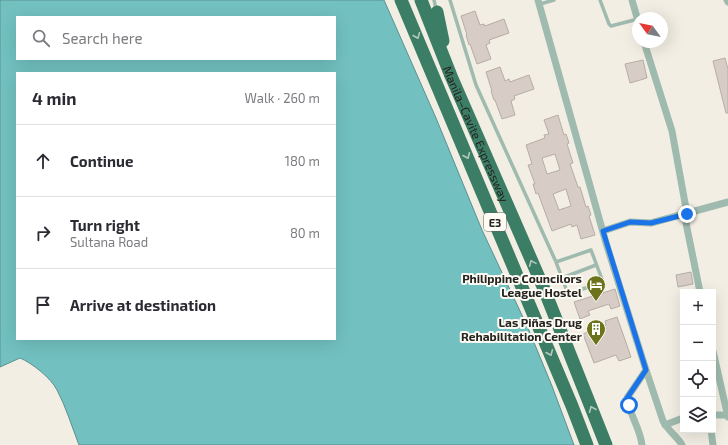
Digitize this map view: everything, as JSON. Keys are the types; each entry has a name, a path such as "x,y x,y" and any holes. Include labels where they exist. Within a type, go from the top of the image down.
{"highway":[{"name":"Manila–Cavite Expressway","path":"401,0 572,406 587,445"},
{"name":"Manila–Cavite Expressway","path":"421,0 451,76 544,289 606,445"},
{"path":"435,6 451,76"}],"street":[{"path":"632,0 636,12"},
{"path":"538,2 603,231 646,370 665,425 678,438 682,445"},
{"path":"646,48 672,131 687,214 686,223 699,289"},
{"path":"603,231 630,222 651,223 728,202"},
{"path":"715,361 727,416 716,415"},
{"path":"642,445 640,434 632,416 627,398 646,370"},
{"path":"665,425 680,419"},
{"path":"711,433 713,445"}],"lane":[{"path":"450,0 476,85 556,262 568,294 603,282 591,250 556,262"},
{"path":"538,2 554,0"},
{"path":"600,0 611,26 632,21"},
{"path":"562,278 596,265"}],"water":[{"path":"0,0 384,0 436,118 482,230 528,328 574,445 79,445 66,410 54,385 35,367 20,358 0,367"}],"building":[{"path":"475,11 480,25 484,24 485,26 504,19 509,33 489,40 490,43 486,45 491,59 477,64 470,44 469,45 461,16"},
{"path":"725,58 728,69 728,113 726,113 713,61"},
{"path":"643,60 647,78 630,83 625,64"},
{"path":"500,67 505,81 509,79 510,82 529,75 534,89 514,96 515,99 511,101 515,115 502,119 494,100 486,72"},
{"path":"558,115 564,135 566,134 569,143 567,144 573,163 570,164 578,187 580,187 586,207 588,206 591,215 589,216 595,235 581,239 577,225 572,227 571,224 552,231 538,193 536,194 533,184 535,184 528,165 532,164 526,145 545,138 544,135 549,134 544,120","holes":["555,154 560,170 547,174 542,158","566,189 571,206 559,210 553,194"]},
{"path":"691,272 693,284 678,287 676,275"},
{"path":"615,289 620,306 611,309 609,304 588,311 590,315 580,319 574,302"},
{"path":"617,317 631,357 619,361 616,355 594,363 583,334 606,325 605,321"}],"place":[{"name":"Philippine Councilors League Hostel","path":"596,302"},
{"name":"Las Piñas Drug Rehabilitation Center","path":"596,346"}],"route":[{"path":"629,405 627,398 646,370 603,231 630,222 651,223 687,214"}]}
